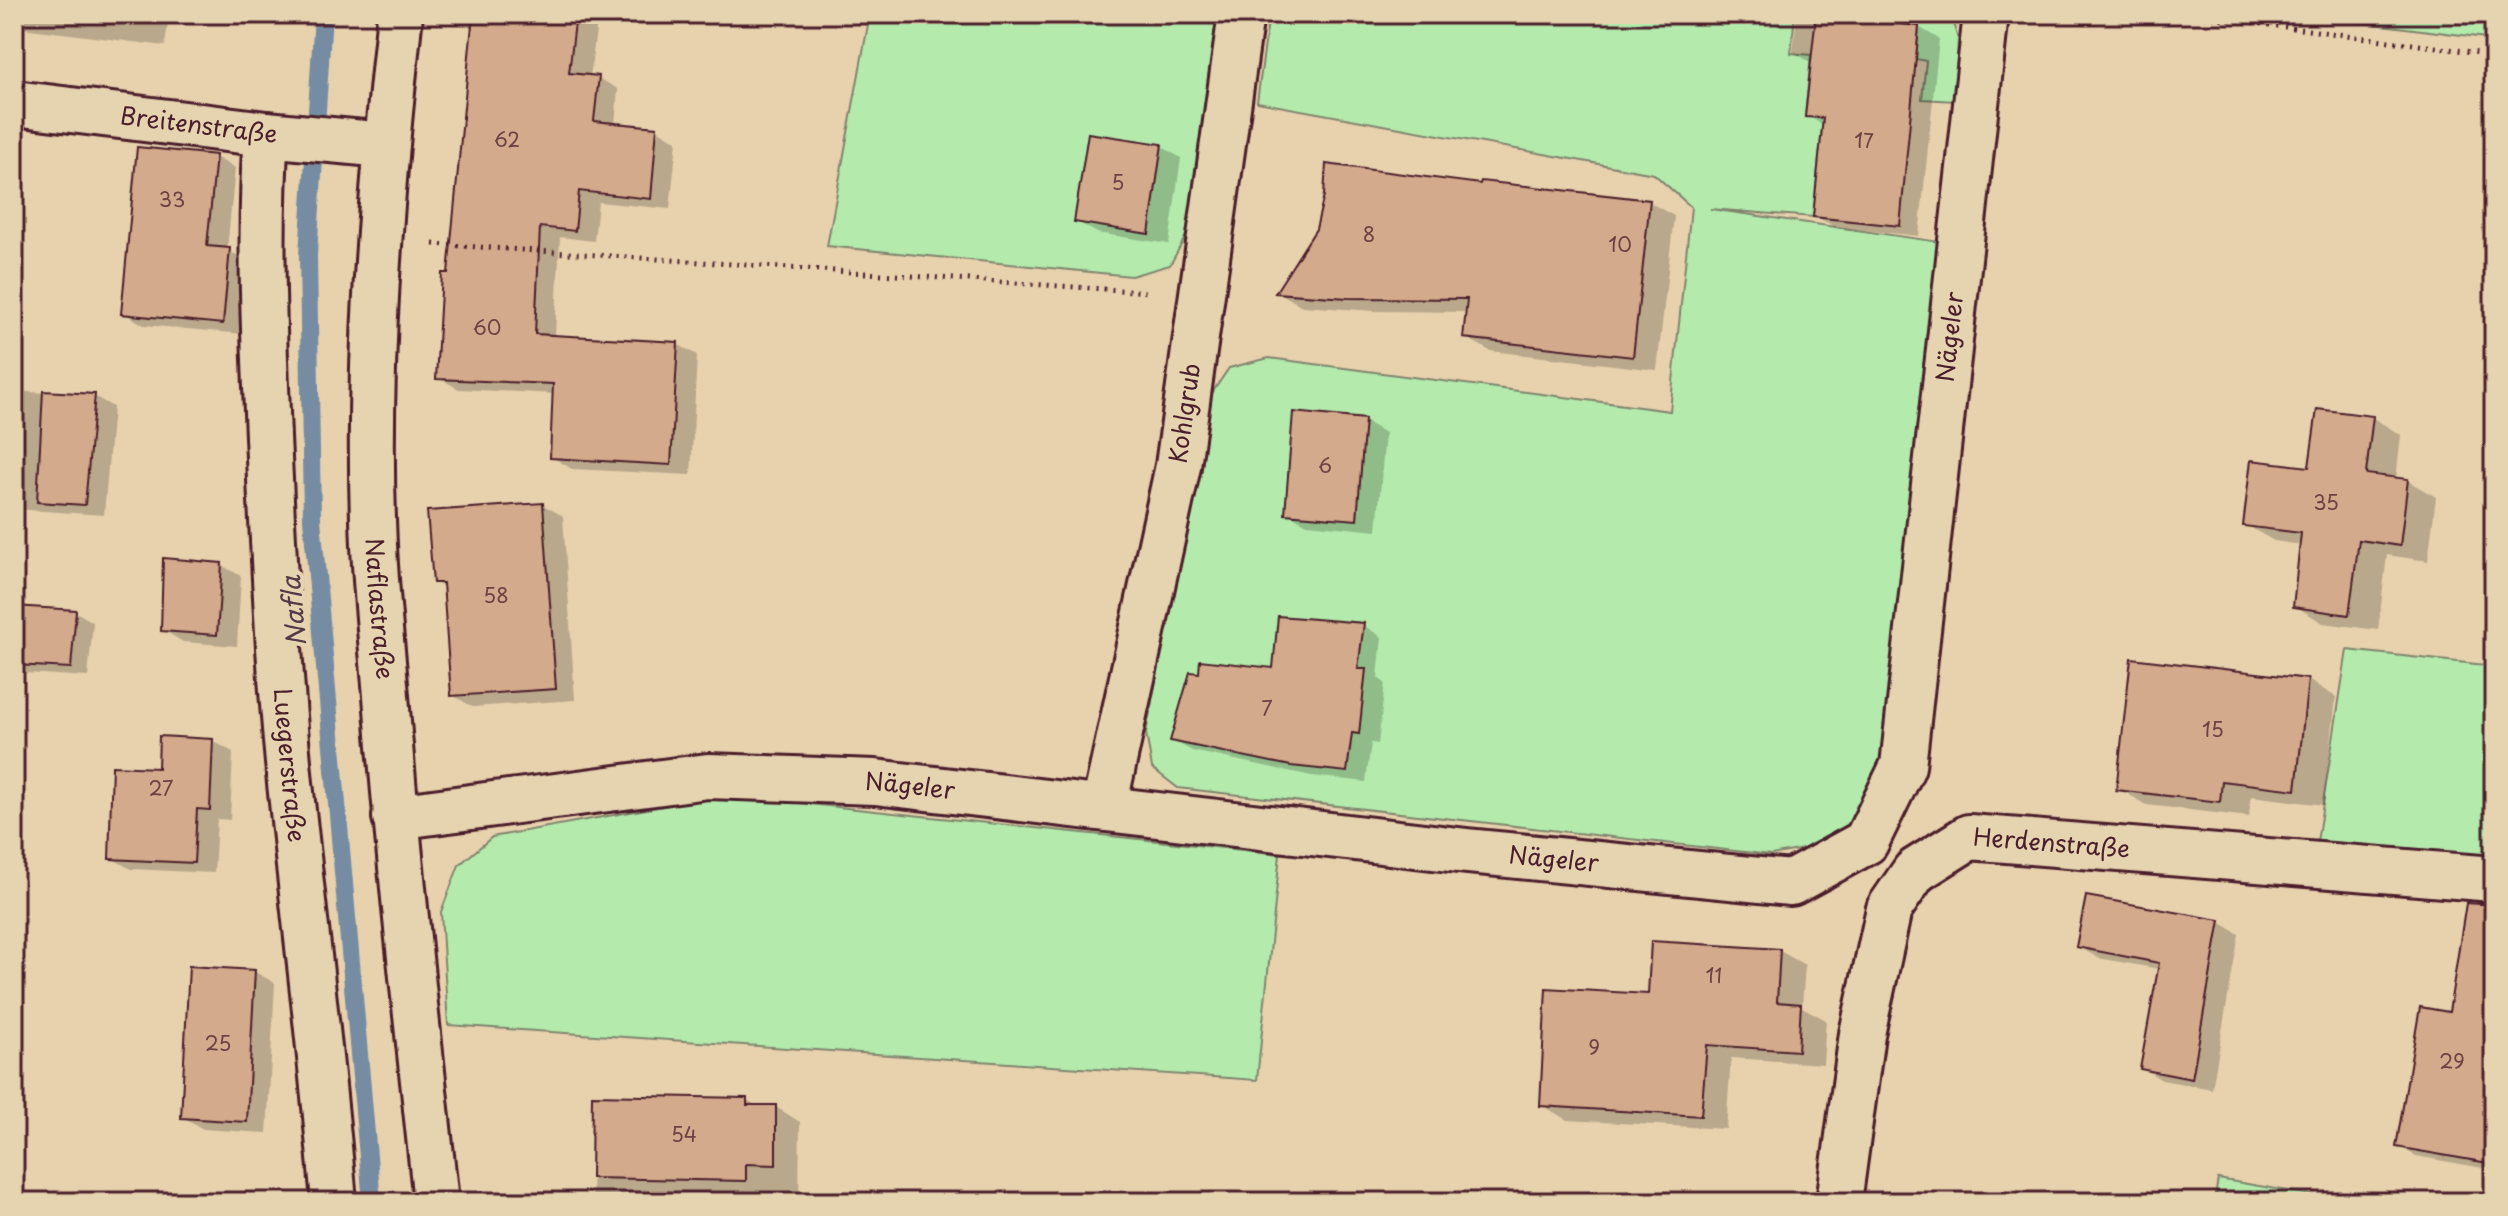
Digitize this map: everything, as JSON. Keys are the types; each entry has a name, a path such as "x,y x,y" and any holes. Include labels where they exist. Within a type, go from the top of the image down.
{"street":[{"name":"Naflastraße","path":"400,14 366,143 380,241 373,394 374,545 395,817 436,1202"},
{"name":"Kohlgrub","path":"1104,807 1178,466 1241,14"},
{"name":"Nägeler","path":"395,817 708,776 875,782 1467,851 1791,883 1866,842 1903,766 1986,14"},
{"name":"Breitenstraße","path":"14,103 366,143"},
{"name":"Luegerstraße","path":"281,135 262,192 275,594 292,809 322,1065 334,1202"},
{"name":"Herdenstraße","path":"1839,1202 1862,1034 1889,909 1915,871 1969,837 2494,879"}],"path":[{"path":"2189,14 2494,55"},
{"path":"380,241 1202,296"}],"green space":[{"path":"870,14 1217,14 1187,234 1170,265 1131,276 827,246"},
{"path":"1269,14 1795,14 1791,53 1811,55 1805,116 1823,118 1813,217 1710,209 1940,242 1883,772 1849,824 1814,847 1771,855 1178,788 1152,768 1146,733 1210,396 1229,368 1269,358 1670,411 1691,207 1654,174 1257,102"},
{"path":"1841,14 1950,14 1958,39 1955,101 1922,99 1926,61 1916,59 1919,26 1841,18"},
{"path":"2294,14 2494,14 2494,39"},
{"path":"2347,650 2494,666 2494,858 2317,842"},
{"path":"724,795 1280,854 1257,1080 448,1025 441,912 459,865 492,837"},
{"path":"2218,1179 2353,1202 2214,1202"}],"building":[{"path":"473,14 576,14 569,73 599,76 594,121 657,127 651,199 579,191 575,231 540,227 535,334 678,342 671,465 550,458 553,384 436,379 442,273 448,273"},
{"path":"1816,15 1919,26 1900,226 1813,217 1823,118 1805,117"},
{"path":"1088,133 1162,144 1149,234 1074,222"},
{"path":"137,147 216,155 207,246 230,248 223,324 121,314"},
{"path":"1326,164 1480,184 1481,181 1650,200 1633,357 1463,338 1467,299 1348,298 1275,293 1316,229 1324,195"},
{"path":"43,391 95,394 85,505 37,502"},
{"path":"2317,409 2373,416 2366,474 2408,479 2400,546 2359,540 2349,615 2293,607 2301,533 2243,526 2251,460 2309,467"},
{"path":"1293,412 1365,419 1357,520 1285,514"},
{"path":"543,503 556,689 451,696 443,583 433,583 427,511"},
{"path":"163,558 222,563 217,635 161,631"},
{"path":"14,606 76,610 71,668 14,665"},
{"path":"1278,616 1364,623 1358,669 1366,669 1359,734 1352,733 1347,772 1291,766 1170,741 1190,672 1199,673 1200,660 1273,668"},
{"path":"2131,658 2308,679 2296,790 2222,781 2220,802 2116,790"},
{"path":"159,736 213,739 210,810 197,809 194,863 109,859 112,766 158,768"},
{"path":"2086,896 2220,920 2192,1079 2140,1069 2159,963 2076,947"},
{"path":"2466,903 2494,905 2494,1164 2396,1147 2420,1007 2449,1012"},
{"path":"1651,941 1780,949 1777,1002 1801,1004 1798,1051 1707,1045 1701,1116 1540,1106 1546,988 1648,994"},
{"path":"189,966 255,970 247,1122 181,1118"},
{"path":"592,1095 747,1098 747,1105 776,1105 776,1165 746,1164 746,1181 591,1178"}],"waterway":[{"name":"Nafla","path":"323,14 308,255 312,519 372,1202"}]}
